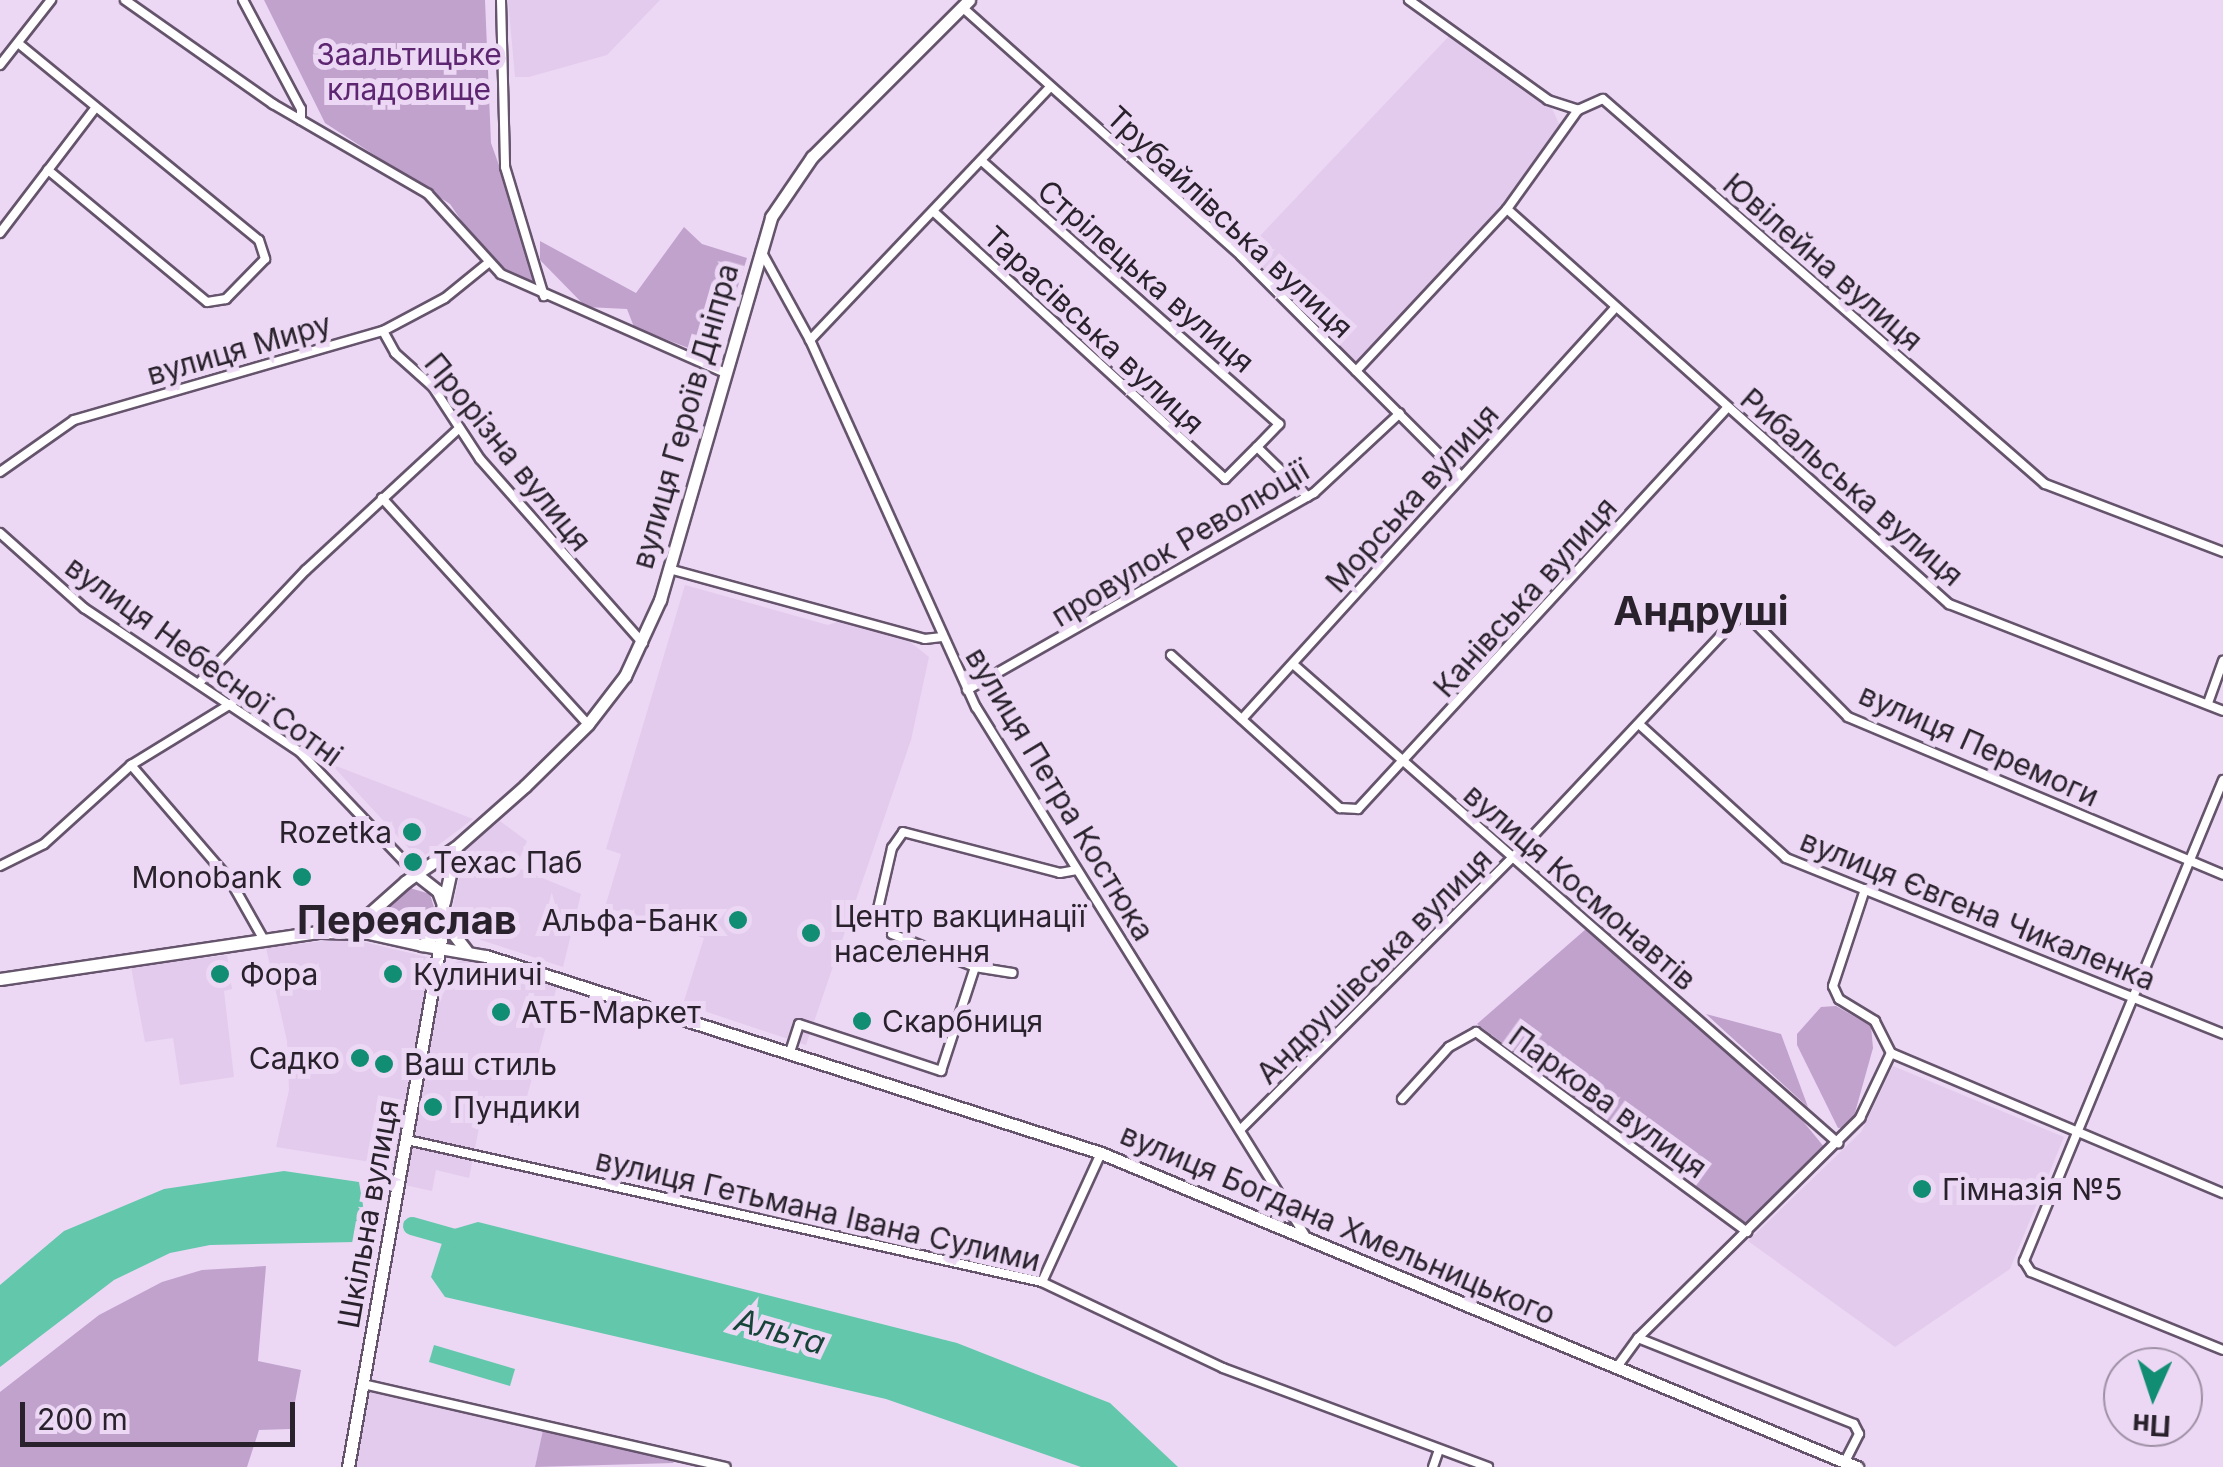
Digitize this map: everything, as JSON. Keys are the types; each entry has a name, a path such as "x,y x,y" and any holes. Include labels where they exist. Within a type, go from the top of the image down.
{"main road":[{"name":"вулиця Героїв Дніпра","path":"370,913 456,847 588,724 643,644 669,569 758,248 781,198 812,157 965,4"},
{"name":"Шкільна вулиця","path":"348,1467 456,847"},
{"path":"416,874 438,891 442,912 466,951 437,969 422,945 442,912"},
{"path":"342,930 370,913"},
{"path":"0,979 342,930 369,933 370,913"},
{"name":"вулиця Богдана Хмельницького","path":"369,933 466,951 1101,1153 1848,1465"}],"street":[{"path":"0,65 51,0"},
{"path":"125,0 300,120 428,194 488,263 544,296 725,373"},
{"path":"242,0 302,111 300,120"},
{"path":"501,0 504,161 544,296"},
{"name":"Ювілейна вулиця","path":"1409,0 1548,100 1578,110 1603,99 2045,484 2223,552"},
{"name":"Трубайлівська вулиця","path":"965,4 1050,86 1241,256 1462,476"},
{"path":"18,43 259,240 263,263 226,298 207,302 48,170"},
{"path":"810,340 983,162 1050,86"},
{"path":"0,233 96,107"},
{"path":"1356,371 1507,209 1578,110"},
{"name":"Стрілецька вулиця","path":"983,162 1279,424 1258,447"},
{"name":"Рибальська вулиця","path":"1507,209 1949,604 2223,711"},
{"name":"Тарасівська вулиця","path":"934,212 1225,479 1258,447"},
{"name":"вулиця Петра Костюка","path":"758,248 780,276 967,690 1306,1237"},
{"name":"вулиця Миру","path":"0,472 74,420 383,331 444,298 488,263"},
{"name":"Морська вулиця","path":"1242,719 1616,307"},
{"name":"Прорізна вулиця","path":"383,331 395,352 432,388 457,430 643,644"},
{"name":"Канівська вулиця","path":"1242,719 1340,808 1354,811 1406,762 1727,408"},
{"name":"провулок Революції","path":"967,690 1308,497 1400,412"},
{"path":"200,682 382,498 457,430"},
{"path":"1258,447 1308,497"},
{"path":"382,498 588,724"},
{"name":"вулиця Небесної Сотні","path":"0,534 84,608 232,703 320,768 416,874"},
{"path":"669,569 925,639 942,638"},
{"name":"Андрушівська вулиця","path":"1240,1130 1512,858 1640,725 1731,620 1744,616"},
{"name":"вулиця Перемоги","path":"1744,616 1848,717 2223,875"},
{"path":"1171,656 1242,719"},
{"path":"2208,703 2223,661"},
{"name":"вулиця Космонавтів","path":"1292,664 1838,1144"},
{"path":"0,866 53,838 132,765 232,703"},
{"name":"вулиця Євгена Чикаленка","path":"1640,725 1786,858 2223,1034"},
{"path":"132,765 230,880 264,940"},
{"path":"2223,780 2025,1266 2223,1350"},
{"path":"877,914 892,848 904,832 1060,873 1078,870"},
{"path":"1866,889 1832,986 1839,999 1875,1021 1891,1053 2223,1193"},
{"path":"892,934 975,967 1013,973"},
{"path":"790,1052 799,1024 942,1072 975,967"},
{"name":"Паркова вулиця","path":"1402,1099 1450,1047 1476,1032 1747,1232"},
{"path":"1617,1367 1638,1338 1838,1144 1860,1118 1891,1053"},
{"name":"вулиця Гетьмана Івана Сулими","path":"406,1140 1042,1282 1210,1362 1488,1467"},
{"path":"1042,1282 1101,1153"},
{"path":"1638,1338 1854,1424 1859,1434 1848,1465"},
{"path":"364,1384 726,1467"},
{"path":"1433,1467 1440,1450"}],"shaded area":[{"path":"508,0 660,0 607,55 529,77 515,77"},
{"path":"1451,34 1548,100 1562,130 1507,209 1356,371 1241,256"},
{"path":"685,585 828,625 843,620 909,641 929,657 911,740 806,1045 683,1004 704,938 605,907 621,854 606,849"},
{"path":"331,764 473,819 424,856 415,855"},
{"path":"500,821 527,841 516,867 581,894 563,967 469,936 452,911 465,849"},
{"path":"347,938 427,957 433,968 417,1091 443,967 468,958 557,986 519,1126 481,1118 469,1178 436,1170 432,1191 377,1179 377,1163 276,1147 289,1090 287,1041 266,948"},
{"path":"227,955 232,989 224,991 234,1077 180,1085 173,1038 145,1042 131,967"},
{"name":"Гімназія №5","path":"1893,1066 2064,1137 2010,1269 1895,1347 1748,1241 1861,1132"},
{"path":"363,1384 544,1425 535,1467 348,1467"}],"green space":[{"name":"Заальтицьке кладовище","path":"264,0 485,0 491,143 540,280 531,283 507,270 478,245 450,204 325,123"},
{"path":"684,227 702,244 747,258 719,345 691,349 634,327 627,309 586,307 540,260 540,241 636,293"},
{"path":"410,888 430,894 436,914 430,932 413,937 380,928 380,914"},
{"path":"1586,929 1802,1120 1825,1148 1747,1224 1477,1024"},
{"path":"1836,1006 1871,1026 1873,1048 1851,1127 1838,1128 1797,1045 1797,1034 1821,1007"},
{"path":"1706,1014 1781,1034 1808,1107"},
{"path":"266,1266 258,1361 301,1370 290,1429 259,1430 247,1467 0,1467 0,1392 99,1315 162,1282 202,1270"},
{"path":"543,1430 669,1458 674,1463 535,1467"}],"water":[{"path":"284,1171 359,1182 365,1217 356,1242 210,1245 170,1253 114,1280 0,1367 0,1285 64,1231 164,1189"},
{"path":"478,1222 957,1343 1110,1403 1178,1467 1081,1467 886,1399 445,1297 431,1277 442,1243 454,1229"},
{"path":"434,1345 515,1369 510,1386 429,1362"}],"waterway":[{"name":"Альта","path":"412,1226 465,1241"}],"place":[{"name":"Rozetka","path":"412,832"},
{"name":"Техас Паб","path":"413,862"},
{"name":"Monobank","path":"302,877"},
{"name":"Альфа-Банк","path":"738,920"},
{"name":"Центр вакцинації населення","path":"811,933"},
{"name":"Фора","path":"220,974"},
{"name":"Кулиничі","path":"393,974"},
{"name":"АТБ-Маркет","path":"501,1012"},
{"name":"Скарбниця","path":"862,1021"},
{"name":"Садко","path":"360,1058"},
{"name":"Ваш стиль","path":"384,1064"},
{"name":"Пундики","path":"433,1107"},
{"name":"Гімназія №5","path":"1922,1189"}],"district":[{"name":"Андруші","path":"1701,611"},
{"name":"Переяслав","path":"407,920"}]}
